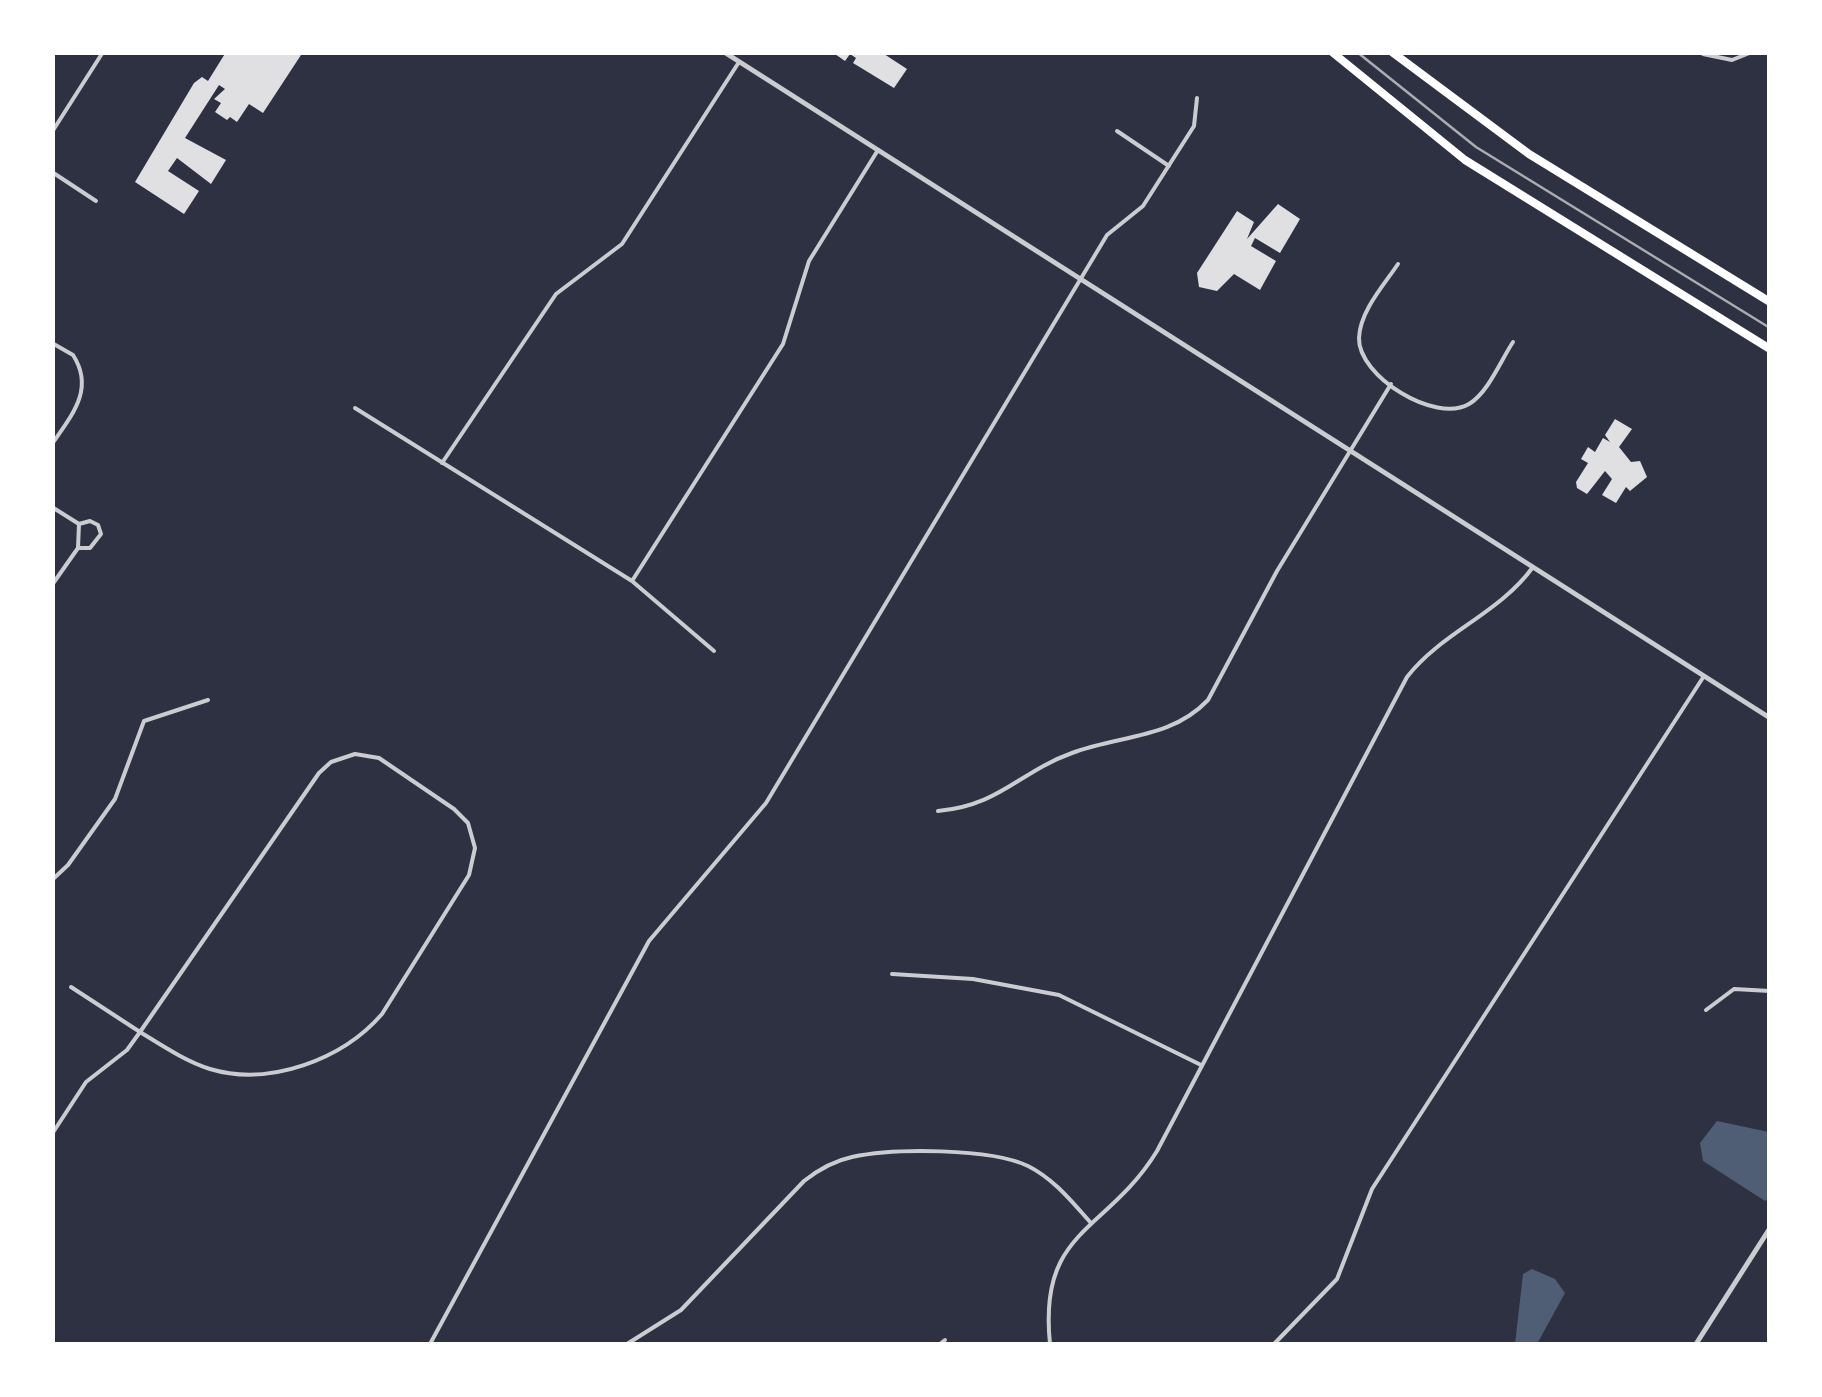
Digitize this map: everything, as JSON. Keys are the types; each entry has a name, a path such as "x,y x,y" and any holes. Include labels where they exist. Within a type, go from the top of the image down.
{"highway":[{"path":"1332,52 1465,160 1770,349"},
{"path":"1392,52 1515,145 1770,302"}],"street":[{"path":"52,132 103,52"},
{"path":"724,52 1770,718"},
{"path":"1702,54 1732,60 1752,52"},
{"path":"442,463 453,440 556,294 622,244 739,62"},
{"path":"430,1344 649,941 766,804 1107,235 1143,206 1194,126 1196,98"},
{"path":"1116,131 1169,166"},
{"path":"632,581 783,344 810,260 878,150"},
{"path":"52,172 96,200"},
{"path":"1398,264 1365,315 1359,341 1369,370 1433,409 1466,406 1477,398 1513,342"},
{"path":"52,343 73,355 83,388 76,408 52,444"},
{"path":"938,811 971,808 1062,757 1101,743 1165,731 1198,711 1208,700 1277,571 1391,384"},
{"path":"355,408 632,581 714,651"},
{"path":"52,507 79,524 90,521 98,525 101,534 90,548 78,548"},
{"path":"52,585 78,548 79,524"},
{"path":"1050,1344 1046,1308 1050,1280 1064,1251 1146,1168 1407,677 1434,648 1499,605 1533,567"},
{"path":"1274,1344 1337,1279 1372,1189 1704,676"},
{"path":"52,880 114,798 144,721 208,700"},
{"path":"52,1134 86,1082 127,1050 140,1032 330,762 355,754 379,758 454,808 468,823 476,848 469,876 382,1014 348,1046 312,1062 236,1074 194,1064 140,1032 71,988"},
{"path":"892,974 972,979 1059,996 1201,1065"},
{"path":"1706,1010 1734,989 1770,991"},
{"path":"628,1344 681,1310 804,1181 854,1156 977,1154 1011,1159 1050,1180 1091,1223"},
{"path":"1696,1344 1770,1228"}],"water":[{"path":"1717,1121 1769,1132 1769,1198 1765,1201 1703,1161 1700,1143"},
{"path":"1532,1269 1555,1279 1565,1293 1537,1344 1515,1344 1523,1274"}],"building":[{"path":"226,52 301,55 263,113 249,104 237,122 230,117 227,120 215,112 221,103 214,99 225,89 219,85 185,138 226,160 211,184 177,158 168,171 199,191 184,214 135,182 194,83 202,77 208,81"},
{"path":"832,52 881,52 907,69 894,88 853,63 856,58 850,54 845,61"},
{"path":"1278,204 1300,219 1280,253 1255,238 1251,246 1276,261 1260,290 1234,274 1217,291 1199,287 1197,273 1237,211 1254,222 1247,239"},
{"path":"1615,419 1632,429 1619,447 1631,462 1640,461 1647,477 1630,491 1626,487 1616,503 1602,495 1612,479 1605,471 1587,494 1577,488 1576,482 1588,463 1581,459 1588,447 1595,452 1603,438 1610,442 1605,435"}],"railway":[{"path":"1357,52 1476,147 1770,328"}]}
